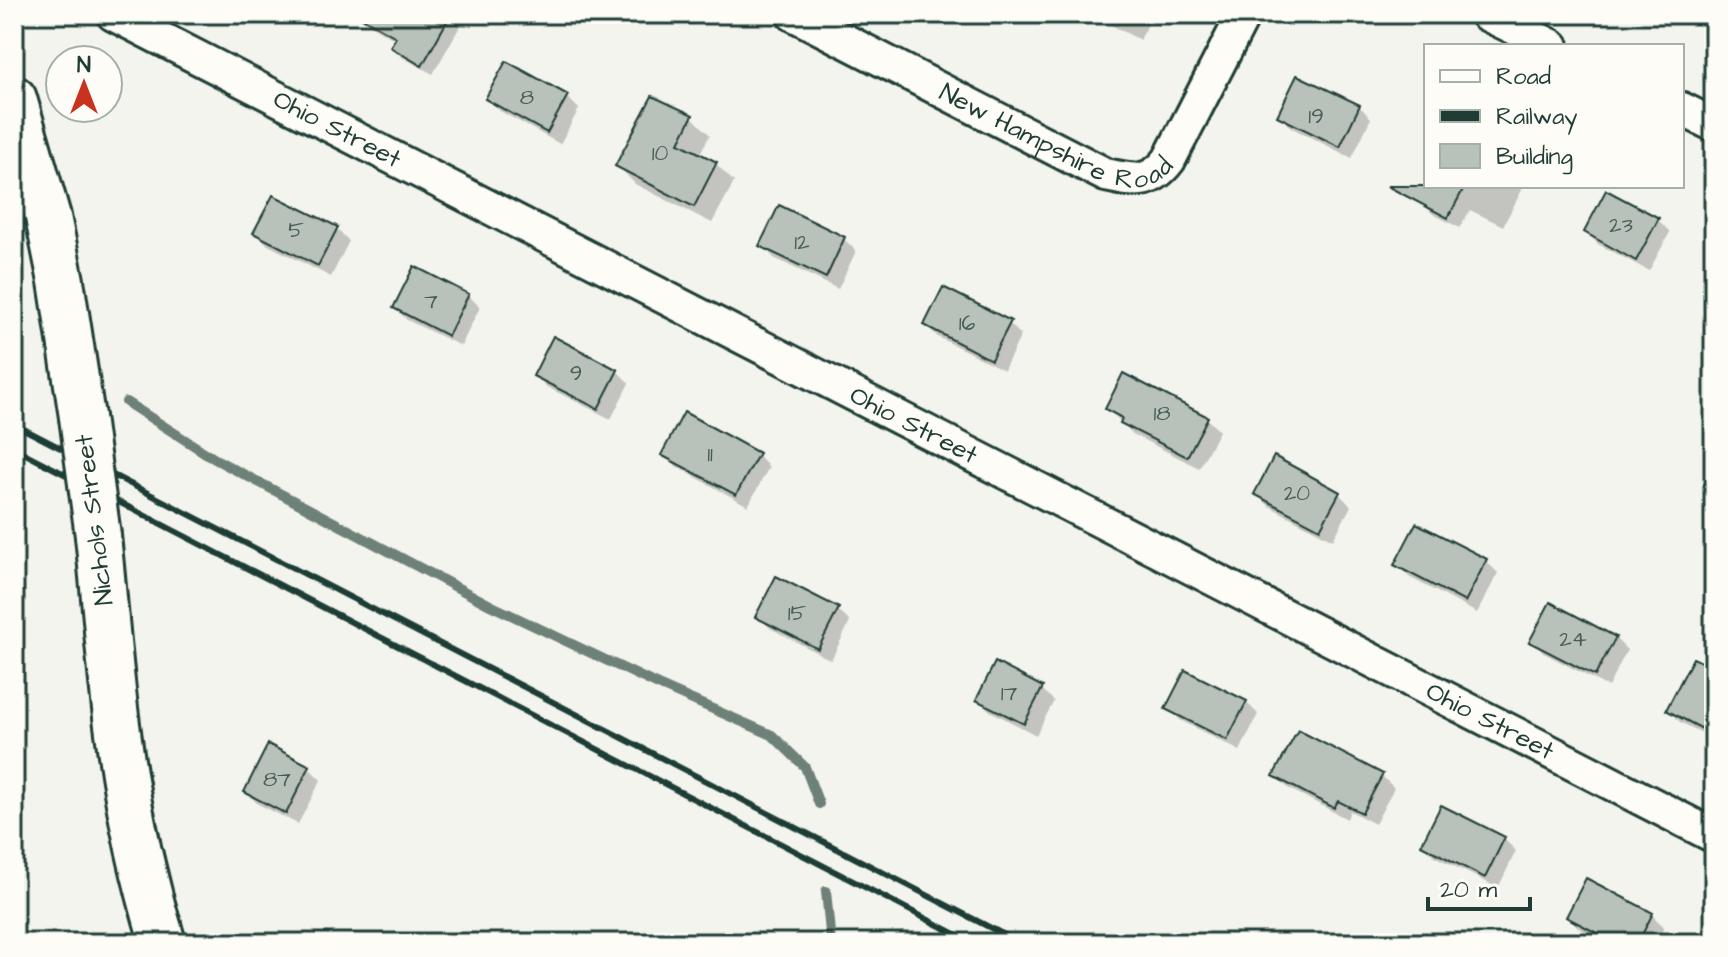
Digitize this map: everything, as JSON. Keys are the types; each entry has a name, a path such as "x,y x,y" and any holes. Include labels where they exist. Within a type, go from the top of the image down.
{"street":[{"name":"Ohio Street","path":"113,14 1714,836"},
{"name":"New Hampshire Road","path":"793,14 1106,175 1142,180 1160,172 1169,160 1244,14"},
{"path":"1486,14 1548,44"},
{"name":"Nichols Street","path":"14,99 48,217 61,281 98,536 118,731 128,796 141,862 163,943"},
{"path":"1684,110 1714,125"}],"building":[{"path":"355,14 451,14 422,66 390,47 396,37"},
{"path":"506,61 568,95 547,133 485,99"},
{"path":"1297,75 1360,105 1340,147 1277,116"},
{"path":"652,96 693,115 679,143 717,162 694,207 615,166"},
{"path":"1387,186 1464,188 1448,218"},
{"path":"1606,190 1659,218 1636,261 1584,232"},
{"path":"273,195 338,227 318,266 253,233"},
{"path":"779,205 845,237 826,278 759,246"},
{"path":"414,266 469,294 448,336 393,308"},
{"path":"943,287 1011,321 991,360 924,325"},
{"path":"553,336 618,370 598,409 533,376"},
{"path":"1123,373 1208,417 1187,457 1120,423 1122,418 1105,409"},
{"path":"684,412 759,453 736,495 661,455"},
{"path":"1274,456 1340,492 1320,529 1254,494"},
{"path":"1416,523 1487,559 1465,602 1394,565"},
{"path":"776,576 839,608 818,649 755,617"},
{"path":"1550,602 1616,637 1595,676 1529,642"},
{"path":"1693,658 1714,668 1714,735 1666,710"},
{"path":"995,662 1043,687 1024,724 976,700"},
{"path":"1185,670 1247,701 1227,740 1165,709"},
{"path":"1298,730 1383,774 1362,813 1338,801 1334,808 1273,776"},
{"path":"268,744 310,766 286,814 244,792"},
{"path":"1441,805 1505,837 1485,878 1421,845"},
{"path":"1586,878 1653,913 1638,943 1616,943 1566,917"}],"waterway":[{"path":"126,402 215,459 490,605 772,735 805,767 819,804"},
{"path":"826,891 831,943"}],"railway":[{"path":"14,424 1020,943"},
{"path":"14,448 973,943"}]}
